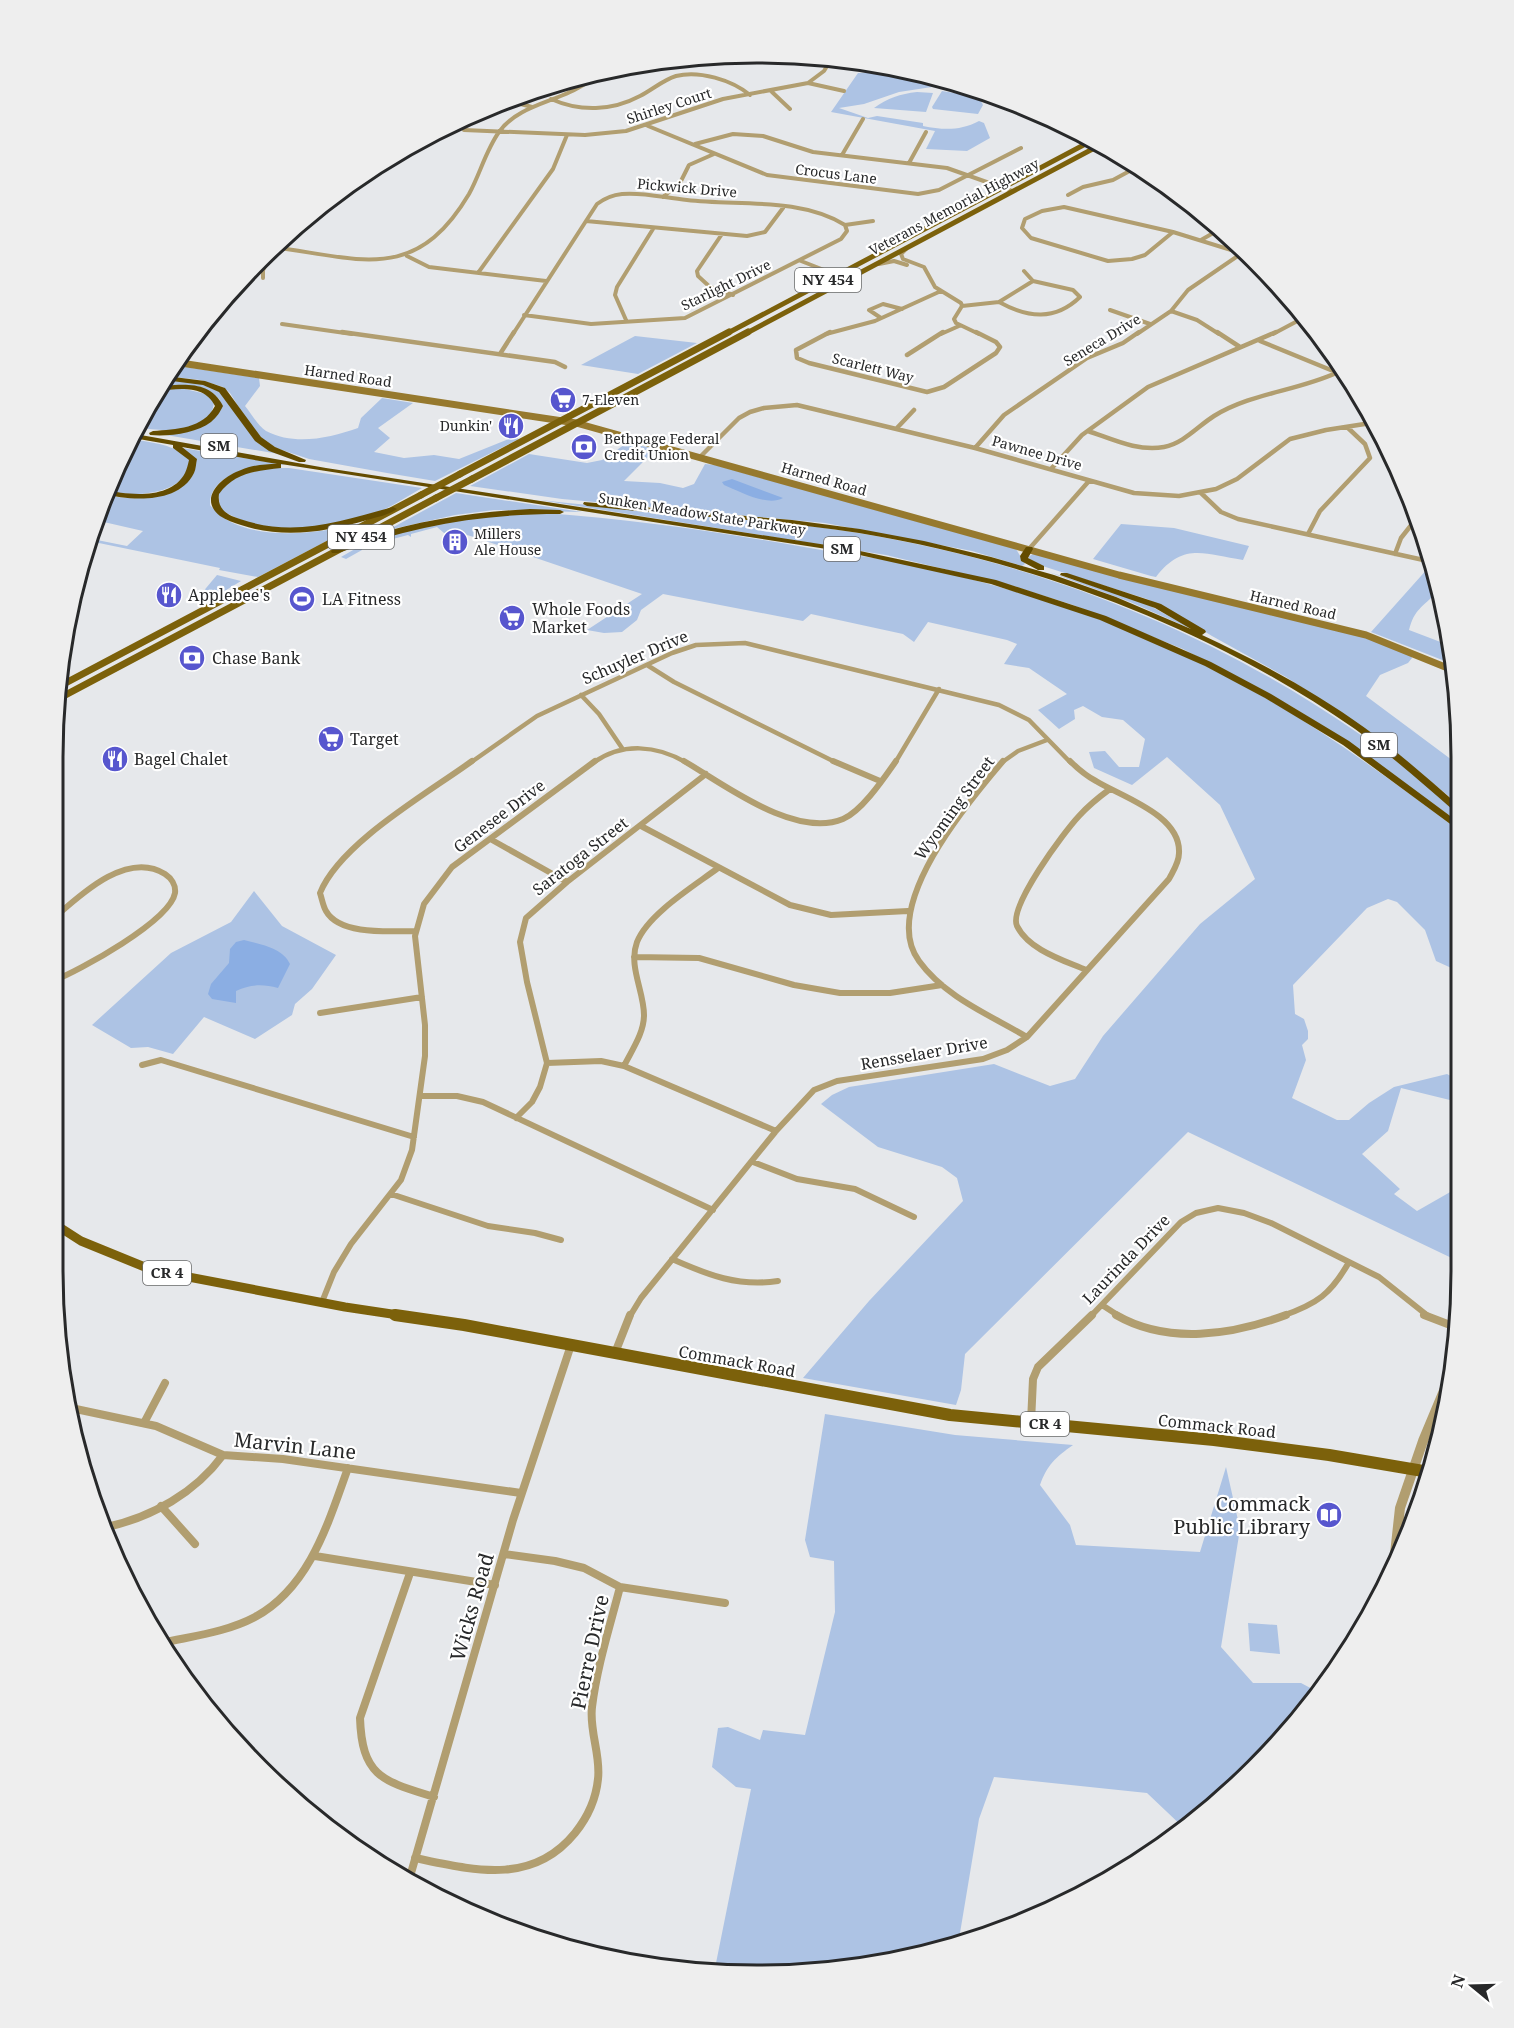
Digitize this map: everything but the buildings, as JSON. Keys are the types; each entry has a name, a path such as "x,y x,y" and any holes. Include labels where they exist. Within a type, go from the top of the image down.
{"highway":[{"path":"175,379 199,381 222,390 258,440 272,449 302,460"},
{"path":"153,434 202,424 214,416 219,406 215,397 197,388 170,388"},
{"name":"Sunken Meadow State Parkway","path":"145,432 498,492 592,504 788,521 919,542 1033,572 1108,598 1208,640 1247,661 1346,719 1451,804"},
{"name":"Sunken Meadow State Parkway","path":"142,437 326,470 846,550 993,582 1103,618 1208,664 1268,696 1346,743 1451,822"},
{"path":"115,495 138,497 164,492 183,482 193,470 193,459 168,441"},
{"path":"326,470 269,466 248,470 229,478 220,485 215,494 215,507 220,513 240,523 265,529 290,531 340,526 393,509"},
{"path":"334,551 410,526 464,515 516,511 621,516"},
{"path":"1029,549 1024,556 1030,563 1158,606 1238,652 1247,661"}],"main road":[{"name":"Veterans Memorial Highway","path":"67,682 1083,145"},
{"name":"Veterans Memorial Highway","path":"66,695 1092,149"},
{"name":"Harned Road","path":"185,364 576,423 1171,589 1366,635 1445,667"},
{"name":"Commack Road","path":"63,1229 81,1241 152,1270 950,1415 1214,1440 1421,1471"}],"street":[{"path":"808,83 817,79 826,67"},
{"path":"551,99 570,107 609,107 625,103 670,78 690,75 738,84 750,95"},
{"path":"808,83 844,91"},
{"name":"Shirley Court","path":"464,130 567,135 601,134 648,126 723,99 772,92 808,83"},
{"path":"284,249 364,259 384,260 407,256 432,242 472,191 499,132 532,107 580,87"},
{"path":"772,92 790,109"},
{"path":"522,104 532,107"},
{"path":"842,155 863,119"},
{"name":"Crocus Lane","path":"648,126 676,139 695,144 751,171 918,194 939,190 1021,148"},
{"path":"909,163 926,132"},
{"path":"695,144 715,137 751,134 772,138 800,149 947,168 1012,191"},
{"path":"478,273 553,169 567,135"},
{"path":"663,197 680,183 689,165 714,154"},
{"path":"1068,195 1083,187 1113,180 1128,171"},
{"name":"Pickwick Drive","path":"500,354 586,221 601,200 613,195 629,193 783,208 829,215 845,225"},
{"path":"1173,231 1145,255 1132,259 1108,261 1031,238 1022,228 1025,219 1042,211 1064,207 1173,231 1230,249"},
{"path":"586,221 747,236 765,232 783,208"},
{"path":"845,225 873,221"},
{"name":"Starlight Drive","path":"524,315 591,324 685,318 733,296 841,239 847,231 845,225"},
{"path":"626,320 615,296 617,287 653,229"},
{"path":"1201,240 1213,233"},
{"path":"723,234 697,271 697,277 700,282 733,296"},
{"path":"910,245 901,257 928,271 933,284 962,306"},
{"path":"407,256 414,262 429,267 546,280"},
{"name":"Seneca Drive","path":"975,448 1004,415 1087,358 1123,343 1170,311 1188,290 1237,256"},
{"path":"801,261 847,279"},
{"path":"864,270 894,261 928,271"},
{"path":"263,278 264,268"},
{"path":"1024,271 1033,281"},
{"path":"962,306 999,302 1033,281 1073,290 1080,297 1056,315 1047,317 1033,315 999,302"},
{"name":"Scarlett Way","path":"941,291 881,318 827,333 799,347 795,352 796,356 809,363 917,391 933,391 944,387 999,350 996,342 959,326"},
{"path":"881,318 869,310 883,304 902,309"},
{"path":"907,355 945,331 959,326 954,319 962,306"},
{"path":"1110,310 1150,324"},
{"path":"1170,311 1197,320 1240,347"},
{"path":"1051,470 1075,441 1148,387 1240,347 1260,341 1297,321"},
{"path":"282,324 555,362 565,367"},
{"path":"1260,341 1335,373"},
{"path":"1088,430 1134,446 1151,448 1175,444 1220,412 1235,405 1301,387 1335,373"},
{"name":"Pawnee Drive","path":"700,457 739,418 764,408 782,405 814,408 897,428 1134,493 1157,496 1201,493 1237,479 1290,439 1365,424"},
{"path":"897,428 914,410"},
{"path":"1308,534 1320,511 1370,458 1370,452 1364,442 1347,427"},
{"path":"1029,549 1089,481"},
{"path":"1201,493 1221,512 1238,519 1422,560"},
{"path":"1395,554 1401,538 1411,526"},
{"name":"Schuyler Drive","path":"416,931 370,931 345,926 327,913 320,893 326,878 339,862 362,841 537,716 672,652 696,645 745,643 986,700 1020,715 1036,727 1084,774 1110,789"},
{"path":"647,665 815,754 844,768 880,781"},
{"path":"581,695 599,714 622,748 658,750 675,756 775,814 794,821 819,823 843,819 858,809 894,764 939,689"},
{"name":"Wyoming Street","path":"1027,1036 942,985 925,967 910,945 908,911 926,867 1002,762 1018,751 1047,740"},
{"name":"Genesee Drive","path":"322,1302 328,1282 362,1229 391,1194 407,1167 421,1096 425,1034 422,997 414,954 420,909 436,884 452,867 492,840 607,753 622,748"},
{"name":"Saratoga Street","path":"548,1063 527,982 520,942 526,918 567,882 706,774"},
{"path":"1086,970 1052,954 1029,939 1017,925 1016,911 1067,828 1089,803 1110,789"},
{"name":"Rensselaer Drive","path":"615,1353 630,1315 672,1259 776,1131 814,1090 837,1081 983,1059 1007,1050 1027,1036 1169,879 1177,863 1179,848 1171,831 1154,812 1110,789"},
{"path":"641,826 790,905 831,915 908,911"},
{"path":"492,840 567,882"},
{"path":"63,911 108,876 124,870 141,867 158,870 168,876 175,886 174,898 166,907 118,948 86,968 63,977"},
{"path":"624,1066 640,1033 644,1015 634,957 636,942 646,928 718,868"},
{"path":"634,957 690,957 720,962 804,988 846,994 902,993 942,985"},
{"path":"320,1013 422,997"},
{"path":"142,1065 161,1060 414,1137"},
{"path":"516,1118 531,1102 540,1087 548,1063 601,1061 624,1066 776,1131"},
{"path":"421,1096 457,1096 483,1102 713,1210"},
{"path":"753,1162 798,1179 855,1189 914,1217"},
{"path":"391,1194 488,1226 535,1233 561,1240"},
{"name":"Laurinda Drive","path":"1030,1423 1033,1379 1038,1367 1102,1305 1181,1222 1196,1213 1218,1208 1244,1213 1271,1223 1379,1277 1423,1314 1449,1324"},
{"path":"672,1259 717,1279 738,1284 757,1286 778,1281"},
{"path":"1102,1305 1115,1315 1151,1330 1172,1334 1202,1334 1268,1320 1307,1308 1330,1291 1349,1262"},
{"name":"Wicks Road","path":"411,1873 521,1493 571,1345"},
{"path":"144,1422 165,1383"},
{"path":"1396,1540 1400,1508 1438,1406"},
{"name":"Marvin Lane","path":"77,1409 144,1422 223,1455 283,1459 521,1493"},
{"path":"112,1526 124,1523 161,1506 205,1478 223,1455"},
{"path":"170,1641 226,1628 255,1617 275,1604 294,1586 315,1556 348,1468"},
{"path":"161,1506 195,1544"},
{"path":"504,1554 555,1561 584,1568 620,1587 725,1603"},
{"path":"315,1556 495,1585"},
{"path":"410,1573 360,1718 360,1740 364,1759 377,1774 392,1784 434,1797"},
{"name":"Pierre Drive","path":"415,1858 485,1869 510,1870 538,1863 567,1843 584,1822 594,1802 598,1776 592,1708 620,1587"}],"shaded area":[{"path":"858,73 892,76 940,88 899,92 864,104 839,108 868,118 877,116 923,123 923,126 938,128 958,128 979,121 984,123 990,138 967,151 926,149 935,131 831,112"},
{"path":"942,91 980,100 983,105 978,114 933,109"},
{"path":"917,92 933,93 926,112 874,108 894,97"},
{"path":"635,336 697,343 638,374 581,365"},
{"path":"183,367 259,378 260,386 245,406 257,423 266,431 277,436 312,439 358,428 361,418 382,398 413,403 378,428 390,438 374,452 404,458 434,455 459,459 514,437 519,439 435,481 309,459 276,448 255,433 230,393 223,387 200,380 176,377"},
{"path":"174,380 194,382 218,389 252,435 279,454 160,434 194,429 220,409 220,400 214,395 192,388 170,388"},
{"path":"181,388 206,394 214,401 211,412 205,420 185,429 146,428 169,390"},
{"path":"140,441 163,445 178,451 190,460 187,472 180,481 170,487 143,494 116,493"},
{"path":"633,444 656,449 624,481 660,483 683,488 694,484 705,464 715,465 1016,549 1025,564 1022,566 972,551 825,523 562,499 470,486 529,454 587,463 602,460 624,445"},
{"path":"182,448 286,465 263,466 238,472 218,485 212,494 210,505 224,518 241,526 261,531 303,533 361,523 258,577 97,543 98,540 127,546 143,531 104,522 114,496 147,498 170,492 186,482 195,470 195,463 191,455"},
{"path":"269,468 289,468 422,488 375,514 338,525 317,528 297,530 256,525 220,509 218,492 234,477"},
{"path":"732,479 783,498 769,501 761,499 724,485 722,482"},
{"path":"456,493 582,512 494,510 455,515 388,530"},
{"path":"540,500 750,520 876,536 940,549 1065,585 1186,634 1300,695 1368,740 1407,770 1451,807 1451,817 1343,739 1291,706 1183,649 1073,605 1010,585 886,555"},
{"path":"545,513 675,527 885,560 965,578 1033,597 1133,632 1243,685 1352,753 1451,825 1451,968 1436,961 1425,930 1397,902 1388,899 1367,908 1293,985 1295,1014 1304,1019 1308,1039 1302,1045 1306,1060 1292,1098 1337,1120 1349,1120 1369,1103 1394,1087 1447,1074 1451,1076 1451,1100 1401,1088 1388,1131 1362,1154 1400,1189 1394,1194 1417,1211 1451,1192 1451,1258 1188,1132 965,1354 961,1390 956,1405 803,1378 869,1301 963,1201 957,1178 942,1167 878,1147 821,1104 832,1095 849,1087 994,1064 1050,1086 1075,1079 1103,1036 1200,924 1255,879 1220,805 1167,757 1132,785 1094,768 1089,752 1105,751 1119,767 1139,767 1145,739 1123,720 1102,717 1083,706 1074,710 1075,719 1059,729 1038,710 1067,694 1029,668 1004,664 1017,644 1007,640 928,622 914,642 903,634 811,614 803,621 663,594 641,610 637,620 622,632 604,633 587,630 642,594 457,532 444,533 437,527 411,534 411,537 408,535 362,547 362,550 346,559 341,557 367,542 457,518"},
{"path":"1121,524 1174,528 1249,546 1243,560 1195,553 1185,555 1166,566 1156,577 1093,559"},
{"path":"1033,554 1359,635 1411,654 1412,658 1408,663 1380,675 1366,696 1451,759 1451,798 1371,733 1286,677 1168,609 1147,599 1033,563 1028,557"},
{"path":"1425,571 1432,597 1416,613 1409,630 1441,642 1444,661 1371,632"},
{"path":"1049,572 1143,602 1196,631 1130,602"},
{"path":"217,575 241,581 223,592 196,600"},
{"path":"254,891 282,926 336,955 312,989 295,1004 292,1015 255,1039 204,1017 173,1054 148,1047 131,1048 92,1025 171,953 231,922"},
{"path":"244,940 277,950 287,959 290,964 278,988 257,985 241,989 236,991 236,1003 212,999 208,994 211,984 229,963 230,949 236,942"},
{"path":"825,1414 955,1435 1073,1445 1053,1462 1040,1485 1070,1525 1076,1545 1200,1552 1226,1467 1240,1529 1221,1647 1253,1683 1301,1683 1311,1688 1279,1729 1248,1762 1178,1823 1147,1793 994,1777 979,1819 960,1934 892,1952 848,1959 802,1964 716,1964 751,1789 736,1787 712,1767 718,1728 728,1727 760,1740 763,1730 805,1735 835,1612 834,1561 810,1557 805,1540"},
{"path":"1248,1623 1277,1625 1280,1654 1250,1651"}],"place":[{"name":"7-Eleven","path":"563,400"},
{"name":"Dunkin'","path":"511,426"},
{"name":"Bethpage Federal Credit Union","path":"584,447"},
{"name":"Millers Ale House","path":"455,542"},
{"name":"Applebee's","path":"169,595"},
{"name":"LA Fitness","path":"302,599"},
{"name":"Whole Foods Market","path":"512,618"},
{"name":"Chase Bank","path":"192,658"},
{"name":"Target","path":"331,739"},
{"name":"Bagel Chalet","path":"115,759"},
{"name":"Commack Public Library","path":"1329,1515"}]}
